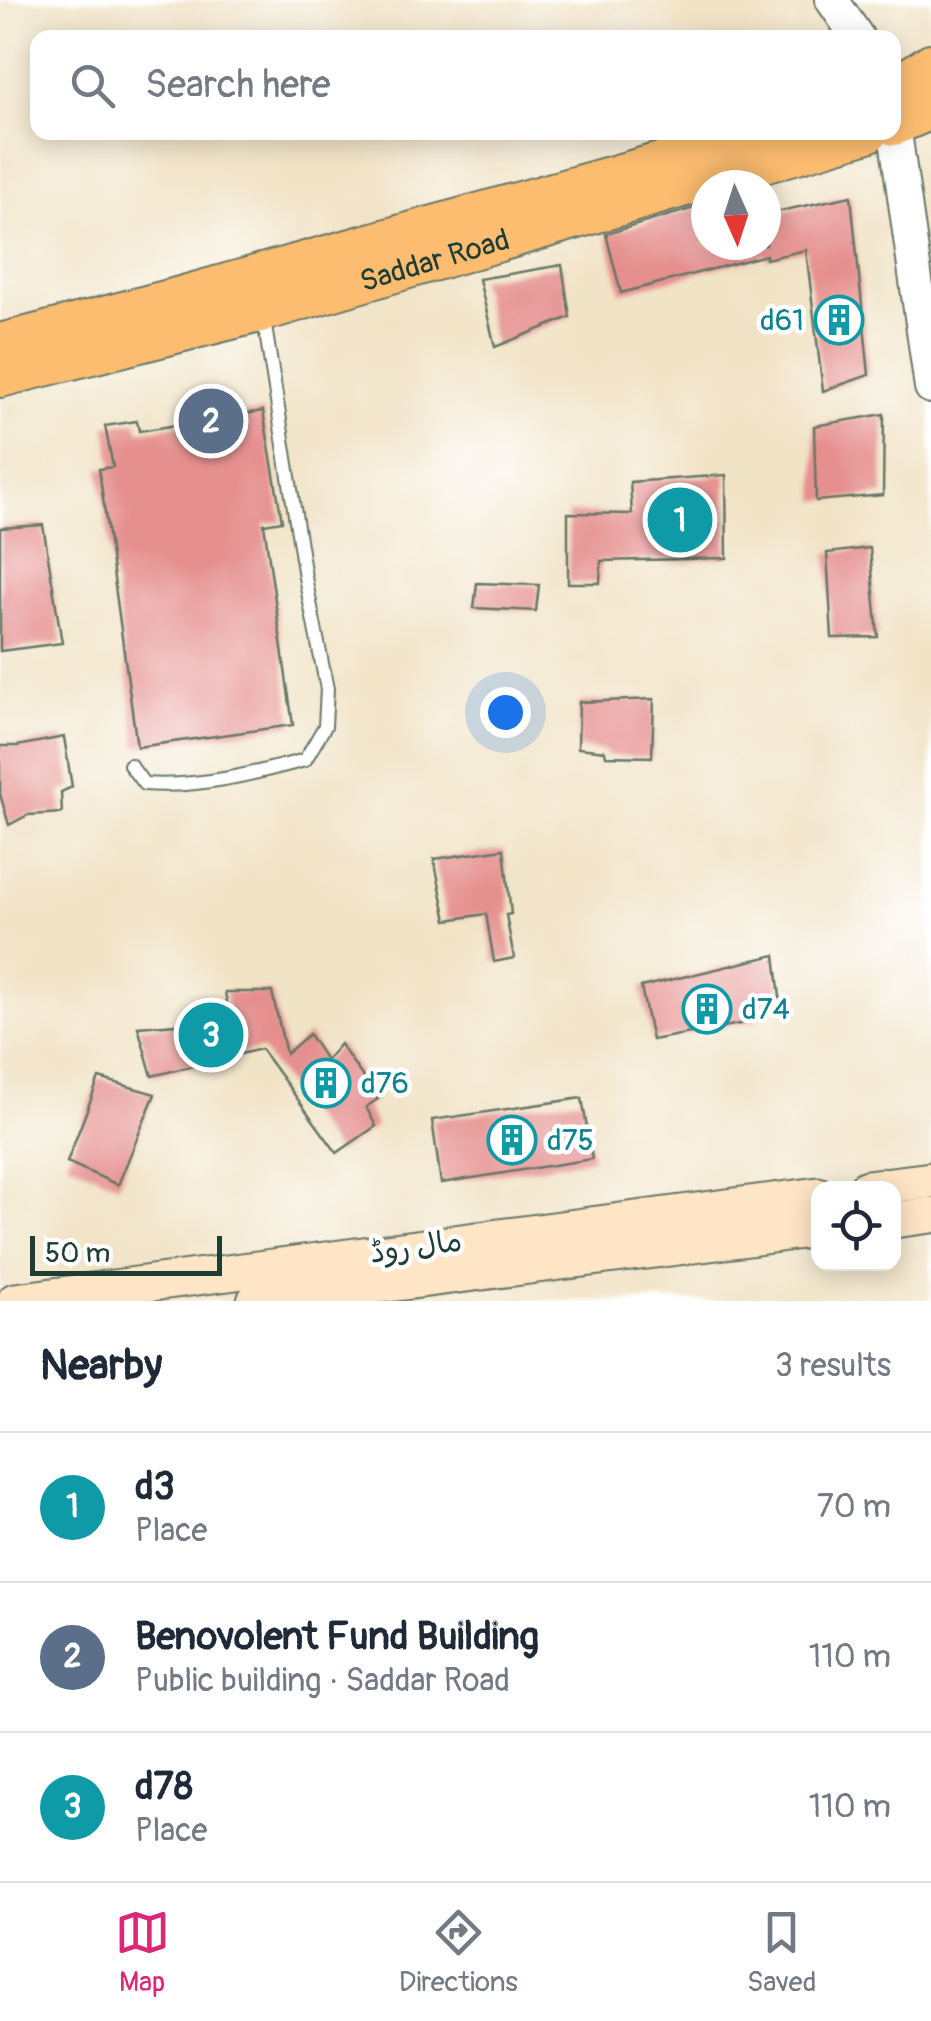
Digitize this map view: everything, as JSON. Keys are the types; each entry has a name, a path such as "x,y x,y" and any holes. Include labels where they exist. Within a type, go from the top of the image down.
{"main road":[{"path":"901,83 931,64"},
{"path":"901,122 931,108"},
{"name":"Saddar Road","path":"0,344 173,300 743,140"},
{"name":"Saddar Road","path":"0,377 262,311 841,140"},
{"path":"901,1184 931,1180"},
{"name":"مال روڈ","path":"255,1301 811,1196"},
{"path":"901,1219 931,1215"},
{"name":"مال روڈ","path":"14,1301 510,1251 811,1230"}],"street":[{"path":"832,0 853,30"},
{"path":"896,140 931,387"}],"lane":[{"path":"130,766 144,784 155,785 253,774 305,760 326,726 327,690 262,311"}],"building":[{"name":"d61","path":"851,196 869,375 823,391 806,250 781,256 781,211"},
{"name":"d61","path":"691,209 691,260 747,260 621,293 606,234"},
{"path":"562,265 570,317 495,347 479,279"},
{"path":"263,411 282,521 264,524 293,725 137,747 99,469 113,467 105,426 137,421 139,431"},
{"path":"884,414 883,495 816,501 814,426"},
{"path":"726,475 727,558 601,561 600,583 568,583 568,513 632,514 630,482"},
{"path":"43,525 62,643 0,651 0,528"},
{"path":"870,548 878,637 832,638 827,553"},
{"path":"477,583 539,585 536,611 474,608"},
{"path":"654,699 652,757 606,756 605,751 578,748 579,702"},
{"path":"64,737 72,787 61,792 62,813 28,815 9,825 0,794 0,746"},
{"path":"504,849 511,914 506,915 514,958 494,962 486,914 447,920 434,859"},
{"name":"d74","path":"775,955 780,997 756,1021 652,1040 641,987"},
{"path":"225,992 272,992 286,1054 309,1034 326,1060 340,1044 378,1099 366,1107 376,1126 337,1153 261,1049 152,1076 138,1027 230,1020"},
{"path":"99,1078 155,1094 118,1185 67,1162"},
{"name":"d75","path":"582,1098 592,1159 441,1183 432,1120"}],"place":[{"name":"d61","path":"839,320"},
{"name":"Benovolent Fund Building","path":"211,421"},
{"name":"d3","path":"680,520"},
{"name":"d74","path":"707,1009"},
{"name":"d78","path":"211,1035"},
{"name":"d76","path":"326,1083"},
{"name":"d75","path":"512,1140"}]}
